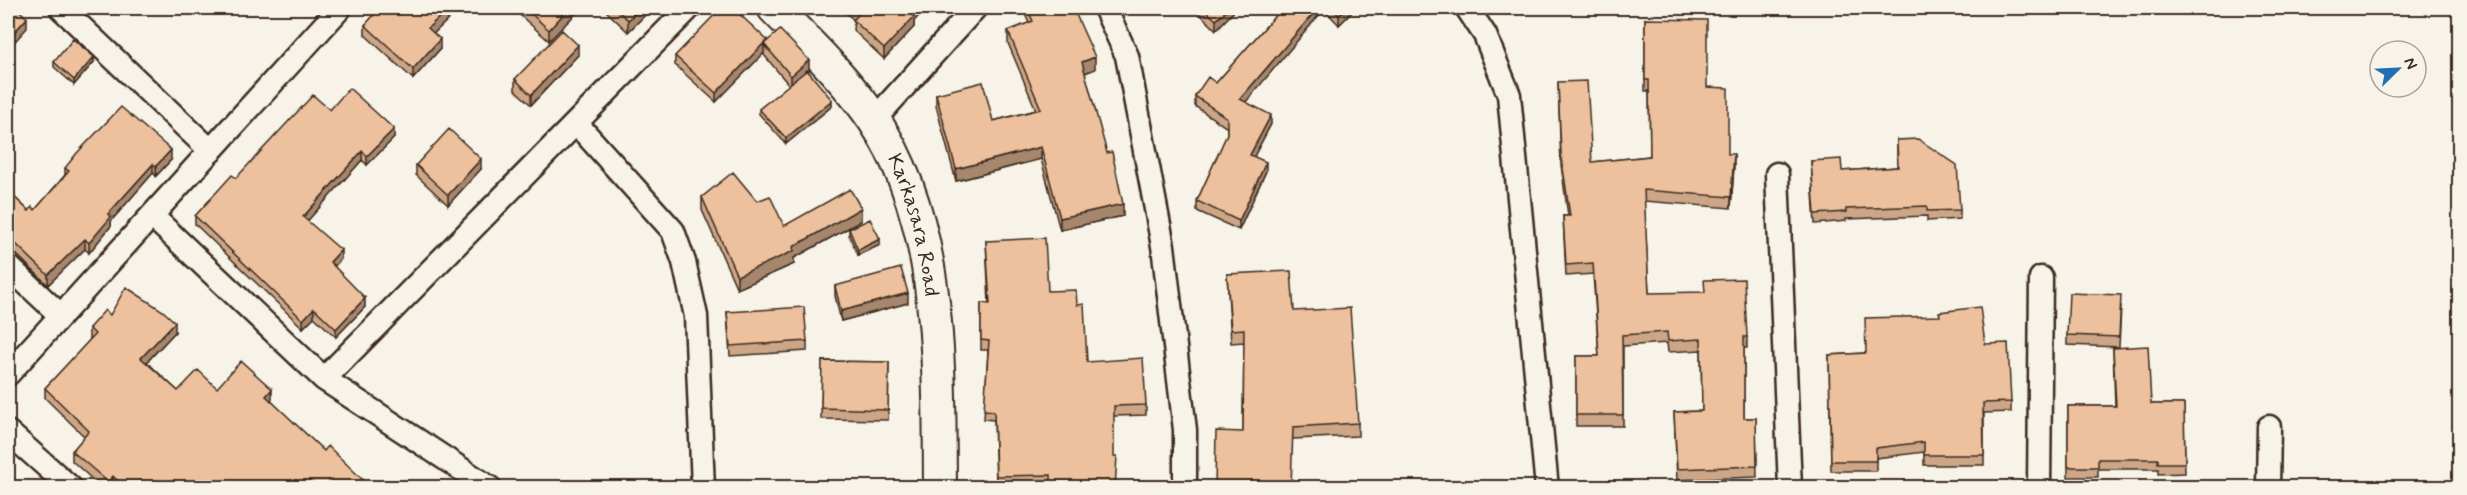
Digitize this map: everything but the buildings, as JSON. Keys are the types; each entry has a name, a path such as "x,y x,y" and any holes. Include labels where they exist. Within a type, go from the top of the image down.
{"main road":[{"name":"Karkasara Road","path":"774,8 838,75 874,120 896,160 913,201 929,266 940,394 940,488"}],"street":[{"path":"61,8 211,151"},
{"path":"8,374 340,8"},
{"path":"324,379 689,8"},
{"path":"874,120 975,8"},
{"path":"1105,8 1127,56 1163,246 1185,429 1185,488"},
{"path":"1467,8 1485,35 1509,95 1547,488"},
{"path":"576,123 673,231 684,262 696,316 703,488"},
{"path":"1778,174 1790,488"},
{"path":"152,216 324,379 489,488"},
{"path":"8,267 60,315"},
{"path":"2039,488 2041,278"},
{"path":"2268,488 2269,428"},
{"path":"8,432 71,488"}]}
